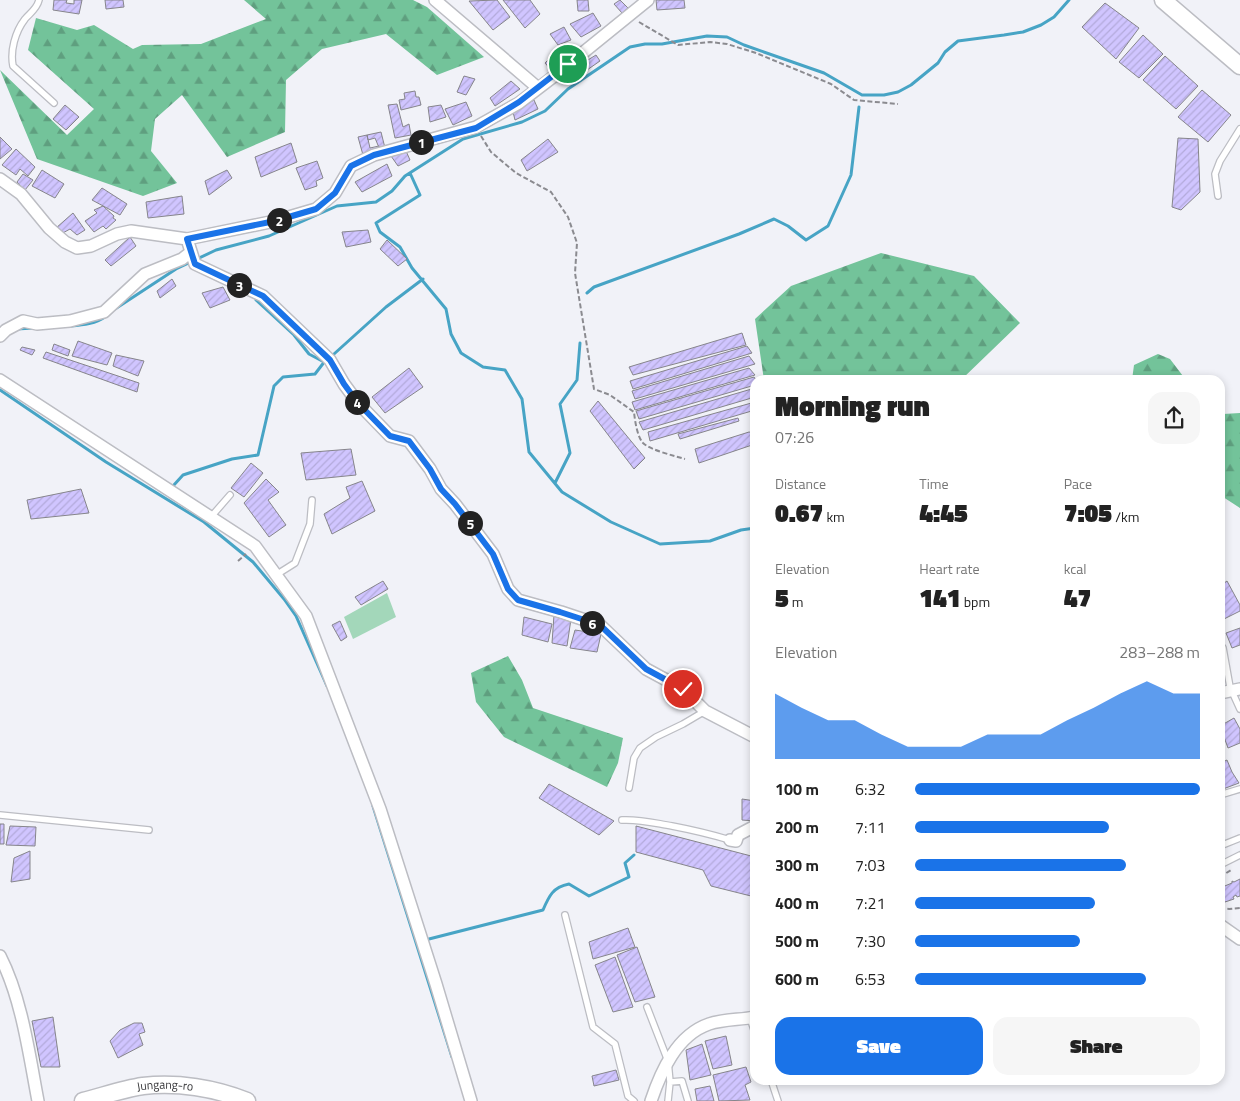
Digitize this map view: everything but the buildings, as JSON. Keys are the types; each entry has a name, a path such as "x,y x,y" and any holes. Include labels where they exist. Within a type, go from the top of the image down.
{"main road":[{"path":"1163,0 1240,66"},
{"name":"Jungang-ro","path":"83,1101 145,1086 198,1088 220,1092 247,1101"},
{"path":"99,1101 123,1090"}],"street":[{"path":"0,179 21,194 49,228 65,242 77,248 91,246 118,234 131,231 187,239 275,221 316,209 335,193 351,166 374,155 476,128 538,88 648,0"},
{"path":"441,2 538,88"},
{"path":"187,239 195,264 263,296 330,360 358,403 390,436 409,441 430,469 441,489 455,504 493,554 508,589 518,600 600,625 646,669 683,689 705,711 750,734"},
{"path":"3,333 23,321 37,324 70,321 104,312 145,274 182,259 191,252"},
{"path":"0,380 255,546 306,616 380,809 471,1101"},
{"path":"734,843 738,835 750,829"},
{"path":"1225,928 1240,939"},
{"path":"0,956 10,976 26,1038 38,1101"},
{"path":"651,1101 656,1084 668,1061 684,1041 702,1027 712,1023 750,1018"}],"lane":[{"path":"39,0 38,5 24,20 12,49 11,58 13,66 54,103"},
{"path":"1218,196 1215,174 1220,161 1240,129"},
{"path":"210,518 230,495"},
{"path":"276,575 295,563 310,524 312,500"},
{"path":"1225,654 1240,709"},
{"path":"629,788 634,758 640,748 656,736 683,724 705,711"},
{"path":"1225,794 1240,789"},
{"path":"0,816 149,830"},
{"path":"622,820 637,819 690,828 734,843"},
{"path":"1225,844 1240,838"},
{"path":"1225,862 1240,855"},
{"path":"565,915 593,1026 615,1044 628,1096 634,1101"},
{"path":"647,1007 668,1061 670,1082 668,1101"},
{"path":"670,1082 682,1081 688,1101"},
{"path":"773,1085 778,1101"}],"path":[{"path":"628,16 678,45 710,42 727,44 756,53 831,84 854,100 898,104"},
{"path":"485,142 491,152 516,173 551,192 568,217 577,243 575,273 594,389 610,395 634,412 636,426 643,443 663,453 685,459"},
{"path":"238,561 249,552"},
{"path":"1225,874 1236,868"},
{"path":"1225,908 1240,908"}],"green space":[{"path":"244,0 413,0 427,7 484,57 437,75 386,34 322,49 286,80 285,132 227,157 182,95 155,119 151,151 177,183 143,196 37,159 0,70 67,135 94,109 28,50 36,18 77,30 94,25 133,49 142,45 201,44 266,19"},
{"path":"881,253 974,276 1020,323 966,375 763,375 755,319 791,286"},
{"path":"1158,354 1170,359 1182,375 1133,375 1134,365"},
{"path":"1240,413 1240,508 1225,498 1225,414"},
{"path":"387,593 396,617 353,639 344,617"},
{"path":"508,656 522,680 533,708 623,738 618,763 607,787 504,737 476,702 471,673"}],"waterway":[{"path":"115,309 176,269 216,250 269,236 337,206 376,202 392,191 405,176 463,139 522,122 545,111 568,89 630,47 645,44 662,44 707,36 727,37 744,45 824,73 862,95 884,95 898,92 911,85 938,63 945,52 958,41 1023,32 1041,25 1054,17 1069,0"},
{"path":"587,293 594,287 739,234 774,219 788,226 806,240 828,226 851,175 859,107"},
{"path":"410,173 420,195 376,223 380,232 400,247 412,268 446,309 451,334 461,353 483,367 505,370 522,399 529,452 562,492 611,522 660,544 710,541 750,529"},
{"path":"334,354 386,307 423,279"},
{"path":"256,300 294,335 309,354 324,362"},
{"path":"70,326 84,325 106,316"},
{"path":"17,329 33,328"},
{"path":"555,483 570,453 560,404 577,380 580,343"},
{"path":"173,486 183,475 232,459 258,455 274,386 283,377 315,374 325,361"},
{"path":"0,390 106,462 204,522 253,562 296,616 327,686"},
{"path":"373,806 452,1057"},
{"path":"429,939 543,910 552,893 564,885 569,884 589,896 629,877 625,863 634,855"}],"route":[{"path":"568,64 519,102 476,128 374,155 351,166 335,193 316,209 275,221 187,239 195,264 263,296 330,360 358,403 390,436 409,441 430,469 441,489 455,504 493,554 508,589 518,600 600,625 646,669 683,689"}]}
